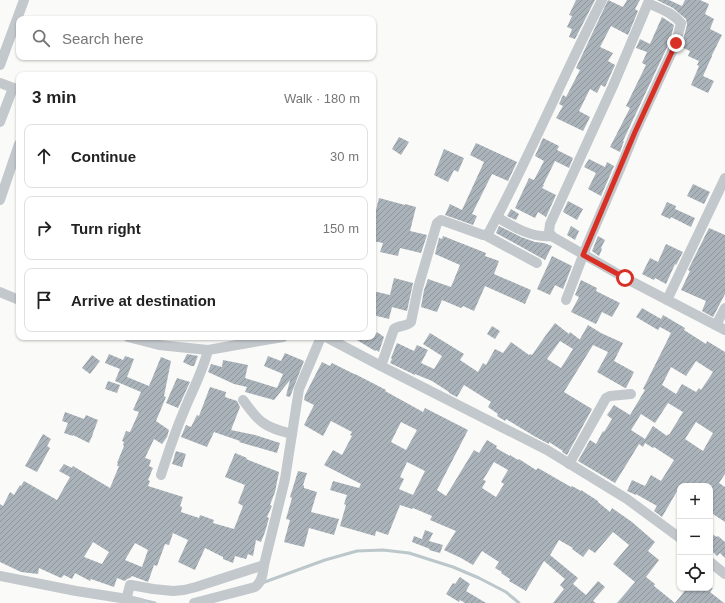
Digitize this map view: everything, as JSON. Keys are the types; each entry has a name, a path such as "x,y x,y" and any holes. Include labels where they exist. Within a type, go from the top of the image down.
{"street":[{"path":"18,16 24,0"},
{"path":"485,235 489,232 523,166 580,42 602,0"},
{"path":"566,300 583,255 635,132 676,43 681,23 670,13 648,3 601,113 550,224 549,232 553,237 583,255 721,328 725,308"},
{"path":"0,65 16,22"},
{"path":"0,83 16,88 0,122"},
{"path":"0,200 16,153"},
{"path":"667,300 725,178"},
{"path":"497,217 511,226 535,235 552,236"},
{"path":"381,366 394,329 396,327 408,325 411,322 418,288 438,222 441,220 485,235 537,263"},
{"path":"0,292 16,299"},
{"path":"140,340 159,345 208,350 266,340"},
{"path":"194,603 255,587 260,581 285,479 299,389 320,340"},
{"path":"332,340 547,450 627,499 677,536"},
{"path":"161,475 172,441 205,363 208,350"},
{"path":"569,464 606,398 610,396 631,394"},
{"path":"243,400 262,422 277,430 292,434"},
{"path":"713,564 725,574"},
{"path":"128,593 131,585 173,591 184,590 264,567"},
{"path":"0,576 128,593 141,603"}],"building":[{"path":"576,0 595,0 575,39 569,37 572,29 567,27 572,16 569,15"},
{"path":"608,0 623,7 627,0 640,0 635,9 638,11 628,35 611,26 600,47 613,53 608,61 615,65 605,87 601,85 597,93 590,89 579,111 590,117 583,131 556,118 563,106 559,104 563,95 566,97 580,70 576,68"},
{"path":"657,0 669,0 682,6 685,0 700,0 709,4 705,14 714,19 710,29 722,35 703,76 714,81 708,93 691,85 699,66 697,65 699,61 688,56 690,51 681,47 687,25 686,19 673,8"},
{"path":"662,17 674,25 670,41 623,141 620,152 610,147 630,108 626,106 646,65 642,63 647,52 636,48 640,39 650,44"},
{"path":"399,137 409,142 401,155 392,149"},
{"path":"543,138 559,146 557,150 573,158 569,168 555,161 542,188 556,195 546,217 538,212 535,218 515,208 529,178 534,180 544,161 535,156"},
{"path":"476,143 517,162 508,181 492,174 472,214 477,216 473,225 445,215 450,204 462,210 484,162 470,155"},
{"path":"444,149 464,158 458,172 454,170 448,182 434,175"},
{"path":"589,159 605,167 607,162 614,166 601,196 588,189 596,173 584,167"},
{"path":"693,184 710,192 704,204 687,196"},
{"path":"379,198 416,207 410,231 427,235 421,253 400,248 398,256 380,252 383,243 376,242 376,210"},
{"path":"568,201 583,209 577,220 563,212"},
{"path":"667,202 676,206 675,209 695,218 691,227 671,217 670,219 661,215"},
{"path":"511,209 519,214 516,220 507,216"},
{"path":"499,226 521,237 552,246 545,260 496,233"},
{"path":"571,226 579,231 575,240 567,235"},
{"path":"709,228 725,235 725,294 713,317 702,311 706,301 681,290 690,271 688,270"},
{"path":"443,236 486,253 485,256 499,261 494,274 531,290 525,304 485,286 474,311 463,306 461,308 442,300 437,312 421,307 424,290 428,279 451,287 460,265 435,254 439,238 442,239"},
{"path":"598,236 605,240 599,256 592,251"},
{"path":"666,244 683,252 676,265 675,264 666,284 655,278 654,280 642,274 650,258 658,262"},
{"path":"552,256 572,266 563,289 555,285 550,295 537,289"},
{"path":"394,278 413,283 407,311 392,307 389,319 376,316 376,292 390,295"},
{"path":"581,280 597,288 596,291 620,303 612,317 602,312 596,324 571,312 579,297 575,295"},
{"path":"642,308 661,319 663,315 685,328 684,330 706,344 707,341 725,352 725,474 719,483 725,487 725,522 713,514 713,483 677,483 677,491 662,517 654,511 657,506 636,494 627,491 632,480 645,486 651,475 661,481 674,460 645,443 643,447 639,444 615,483 578,461 590,440 596,444 603,431 604,432 612,419 607,415 614,405 630,415 645,390 643,389 671,333 660,327 658,330 636,317","holes":["696,361 713,372 701,390 699,388 696,392 682,384 676,394 662,385 671,367 686,376","668,403 683,412 669,435 668,434 667,436 653,426 645,439 631,430 641,414 655,423","696,422 713,433 703,451 685,439"]},
{"path":"555,323 569,334 570,332 580,339 588,325 623,343 614,361 634,372 625,388 597,372 608,352 593,345 564,392 592,409 567,455 549,442 549,444 506,419 505,421 497,416 498,414 488,407 491,402 464,385 457,397 432,381 390,363 397,343 414,351 417,345 428,350 421,363 434,369 442,356 423,344 430,333 464,354 460,360 478,372 483,363 486,365 495,349 503,353 511,342 529,355 532,355","holes":["560,341 573,349 561,368 547,359"]},
{"path":"492,326 500,331 495,339 487,334"},
{"path":"377,332 384,337 379,352 357,340 376,340"},
{"path":"285,353 304,361 290,397 286,396 290,380 274,400 245,392 247,387 234,384 208,372 211,364 222,367 223,360 248,365 245,378 277,388 283,374 264,366 268,356 281,361"},
{"path":"109,354 123,360 125,356 134,359 127,377 149,386 161,357 171,361 164,396 166,397 156,421 169,430 167,437 162,444 154,439 145,458 151,460 149,466 153,468 148,480 150,481 148,486 183,497 180,506 182,507 181,512 199,518 200,515 214,520 213,523 234,529 243,506 238,503 245,485 225,477 235,453 279,472 275,492 270,505 272,506 267,517 269,518 265,532 261,542 256,540 253,556 248,554 246,559 235,556 233,563 205,548 195,570 178,562 188,540 173,533 169,545 165,544 157,566 154,565 148,582 132,576 125,581 117,578 114,587 91,579 90,581 75,573 72,579 64,575 61,578 39,568 38,574 21,572 0,562 0,504 3,506 10,492 14,495 24,481 57,500 70,477 59,471 64,464 72,468 73,466 110,488 119,466 117,466 117,463 124,446 124,442 122,441 126,431 130,432 139,412 133,410 141,392 115,381 120,369 105,363","holes":["93,542 109,552 102,564 84,557","135,543 148,550 142,567 125,560"]},
{"path":"187,354 198,356 194,366 183,362"},
{"path":"92,355 100,361 90,374 82,368"},
{"path":"322,362 330,366 332,363 386,390 385,391 423,412 425,408 468,430 437,490 446,496 474,450 479,453 487,440 497,446 496,448 518,460 519,459 536,470 538,468 571,487 572,486 581,490 598,501 610,512 612,508 632,522 655,542 648,551 659,560 646,577 655,584 654,586 675,603 617,603 635,582 613,564 629,545 613,532 595,553 589,549 583,557 572,549 573,548 559,540 550,555 578,578 573,584 586,595 598,581 605,587 593,601 596,603 553,603 564,589 560,585 565,579 544,561 526,591 509,581 510,579 495,568 499,562 482,551 473,565 444,550 456,531 430,520 432,516 413,508 400,505 388,535 376,531 375,536 340,526 346,505 344,504 347,495 330,490 333,481 359,488 361,484 324,465 333,450 342,455 352,436 350,435 352,432 331,421 323,436 304,425 314,405 304,400 305,395","holes":["401,422 417,430 406,450 391,442","407,462 425,471 413,495 399,489 404,479 400,477","494,462 508,470 501,482 504,484 496,497 482,488 486,481 483,480"]},
{"path":"177,378 190,382 178,408 166,403"},
{"path":"108,381 120,385 117,393 105,389"},
{"path":"210,387 226,392 225,397 237,401 240,407 231,430 255,435 280,443 277,453 239,442 240,441 214,432 207,447 181,437 186,425 191,427 197,415 199,416"},
{"path":"65,412 84,419 86,415 98,420 89,443 73,435 64,433 68,423 62,421"},
{"path":"43,434 51,439 47,446 50,448 37,472 25,466"},
{"path":"176,451 186,454 182,467 172,464"},
{"path":"298,471 307,473 303,485 304,488 317,492 311,512 339,519 334,535 309,528 304,547 284,542 290,520 286,519 292,498 290,497"},
{"path":"425,530 433,533 429,541 443,545 440,553 429,550 430,549 412,542 414,536 422,539"},
{"path":"713,535 717,537 718,536 725,542 725,558 720,553 717,556 713,552"},
{"path":"460,577 470,584 466,591 486,603 465,603 460,600 459,602 446,594 453,583 455,584"},
{"path":"685,591 711,591 710,592 724,603 675,603"}],"waterway":[{"path":"262,583 325,560 357,551 383,550 409,553 453,567 506,592 519,603"},
{"path":"142,600 155,603"}],"route":[{"path":"625,278 583,255 635,132 676,43"}]}
